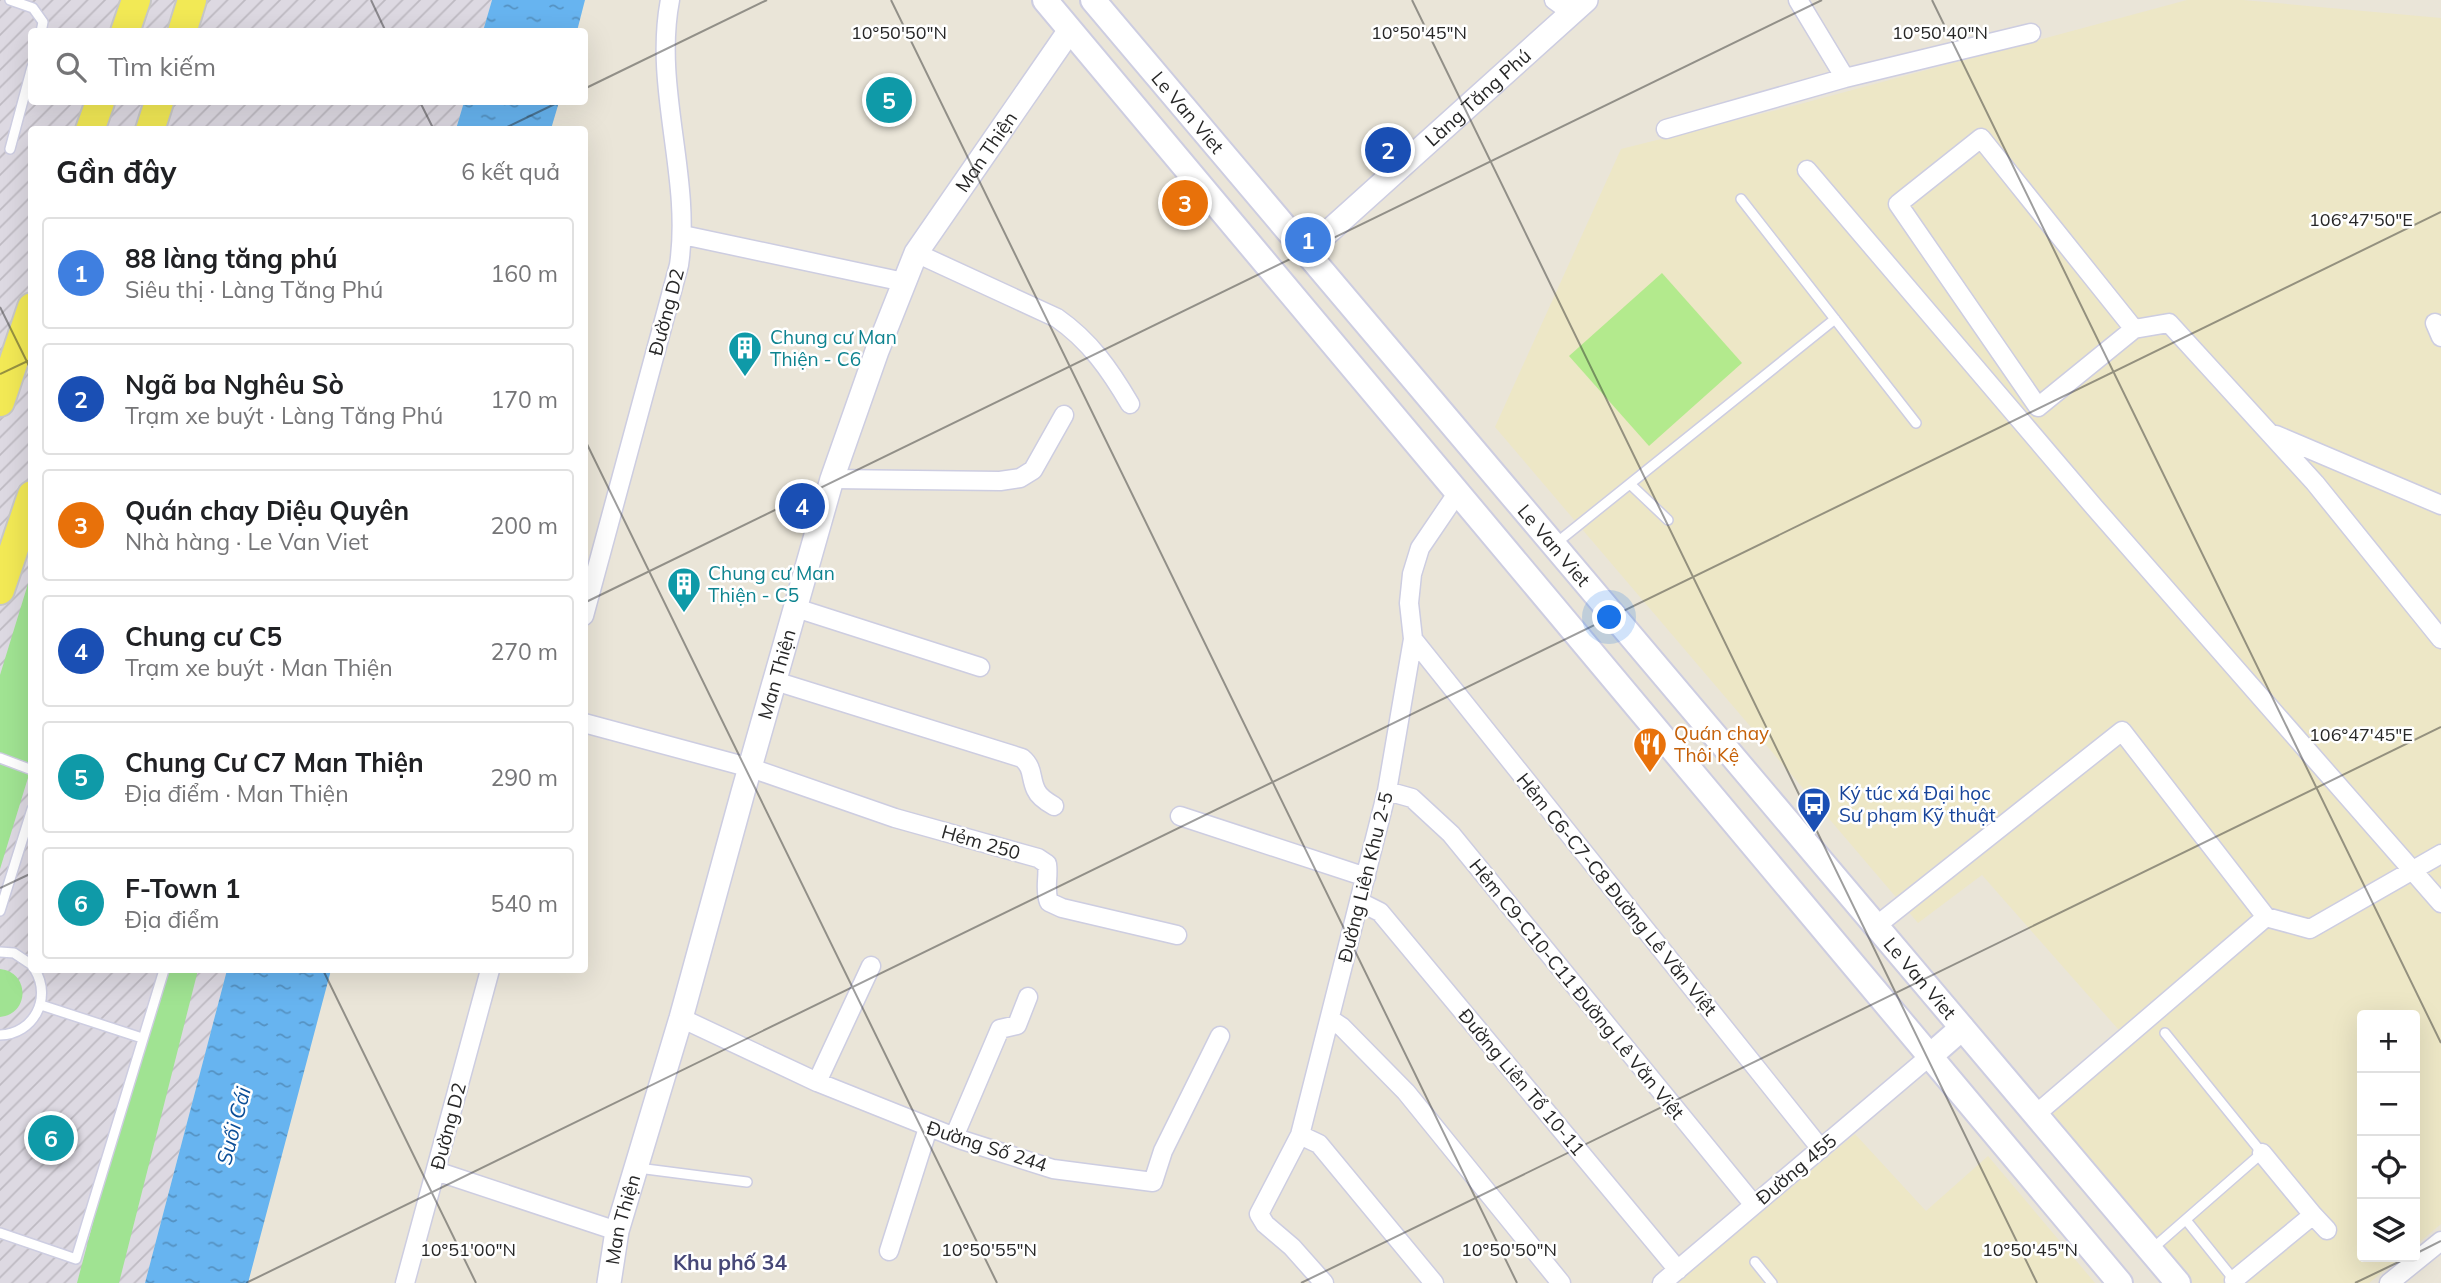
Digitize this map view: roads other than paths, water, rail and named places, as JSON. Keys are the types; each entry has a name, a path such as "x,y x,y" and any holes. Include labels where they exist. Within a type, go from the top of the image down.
{"main road":[{"path":"126,28 136,0"},
{"name":"Le Van Viet","path":"1045,0 2120,1283"},
{"path":"183,28 192,1"},
{"path":"1070,30 1094,1"},
{"name":"Le Van Viet","path":"1094,1 2178,1283"},
{"path":"91,126 99,105"},
{"path":"151,126 158,105"},
{"path":"1278,278 1306,252"},
{"path":"0,402 28,319"},
{"path":"0,590 28,507"},
{"path":"1930,1056 1962,1028"}],"street":[{"name":"Đường D2","path":"588,601 675,278 683,235 666,58 670,0"},
{"path":"1798,0 1845,78"},
{"name":"Làng Tăng Phú","path":"1306,252 1571,4"},
{"name":"Man Thiện","path":"609,1283 617,1231 681,1018 832,480 877,351 916,253 1070,30"},
{"path":"1666,129 1845,78 2031,33"},
{"path":"2134,329 1981,138 1898,204 2038,407 2134,329 2169,323 2315,482 2441,639"},
{"path":"1807,170 2095,508 2441,903"},
{"path":"683,235 904,282"},
{"path":"916,253 1057,318 1076,331 1101,358 1130,404"},
{"path":"832,480 1000,481 1020,478 1033,470 1064,415"},
{"path":"2269,433 2441,505"},
{"name":"Đường Liên Khu 2-5","path":"1324,1283 1292,1247 1265,1224 1259,1214 1300,1135 1387,791 1412,639 1409,603 1412,574 1420,548 1458,492"},
{"path":"796,608 980,667"},
{"name":"Hẻm C6-C7-C8 Đường Lê Văn Việt","path":"1412,639 1821,1149"},
{"path":"775,681 1022,758 1032,770 1034,787 1038,794 1054,806"},
{"path":"588,724 751,768"},
{"path":"1876,926 2122,731 2266,917 2310,929 2441,854"},
{"name":"Hẻm 250","path":"751,768 895,818 1038,858 1047,864 1044,889 1049,902 1062,908 1177,935"},
{"name":"Hẻm C9-C10-C11 Đường Lê Văn Việt","path":"1387,791 1412,798 1451,834 1754,1205"},
{"path":"1180,816 1366,877"},
{"name":"Đường Liên Tổ 10-11","path":"1360,902 1380,912 1678,1270"},
{"path":"2035,1115 2266,917"},
{"path":"817,1082 871,966"},
{"name":"Đường D2","path":"405,1283 489,973"},
{"path":"954,1137 1000,1029 1017,1025 1028,997"},
{"name":"Đường Số 244","path":"681,1018 817,1082 928,1128 1053,1169 1153,1182 1163,1151 1220,1036"},
{"path":"1330,1019 1342,1027 1406,1091 1560,1283"},
{"name":"Đường 455","path":"1662,1283 1930,1056"},
{"path":"889,1251 928,1128"},
{"path":"1300,1135 1319,1144 1434,1283"},
{"path":"2262,1153 2327,1230"},
{"path":"436,1171 617,1231"},
{"path":"2235,1282 2313,1215"},
{"path":"2389,1283 2441,1241"}],"lane":[{"path":"10,0 33,8 43,22 42,28"},
{"path":"10,149 28,86"},
{"path":"1741,199 1916,423"},
{"path":"1553,545 1835,319"},
{"path":"1630,484 1668,520"},
{"path":"0,758 28,768"},
{"path":"0,911 28,822"},
{"path":"0,952 14,953 28,962"},
{"path":"0,1035 16,1032 27,1026 35,1016 41,1005 42,985 36,973"},
{"path":"0,1233 76,1259 163,973"},
{"path":"41,1005 142,1038"},
{"path":"2151,1251 2262,1153 2165,1033"},
{"path":"636,1168 747,1182"},
{"path":"2186,1220 2235,1282"},
{"path":"1755,1262 1772,1283"}],"water":[{"path":"492,0 585,0 578,28 484,28"},
{"path":"463,105 558,105 552,126 457,126"},
{"name":"Suối Cái","path":"226,973 330,973 248,1283 145,1283"}],"place":[{"name":"Chung Cư C7 Man Thiện","path":"889,100"},
{"name":"Ngã ba Nghêu Sò","path":"1388,150"},
{"name":"Quán chay Diệu Quyên","path":"1185,203"},
{"name":"88 làng tăng phú","path":"1308,240"},
{"name":"Chung cư Man Thiện - C6","path":"745,378"},
{"name":"Chung cư C5","path":"802,506"},
{"name":"Chung cư Man Thiện - C5","path":"684,614"},
{"name":"Quán chay Thôi Kệ","path":"1650,774"},
{"name":"Ký túc xá Đại học Sư phạm Kỹ thuật","path":"1814,834"},
{"name":"F-Town 1","path":"51,1138"}],"district":[{"name":"Khu phố 34","path":"730,1263"}]}
